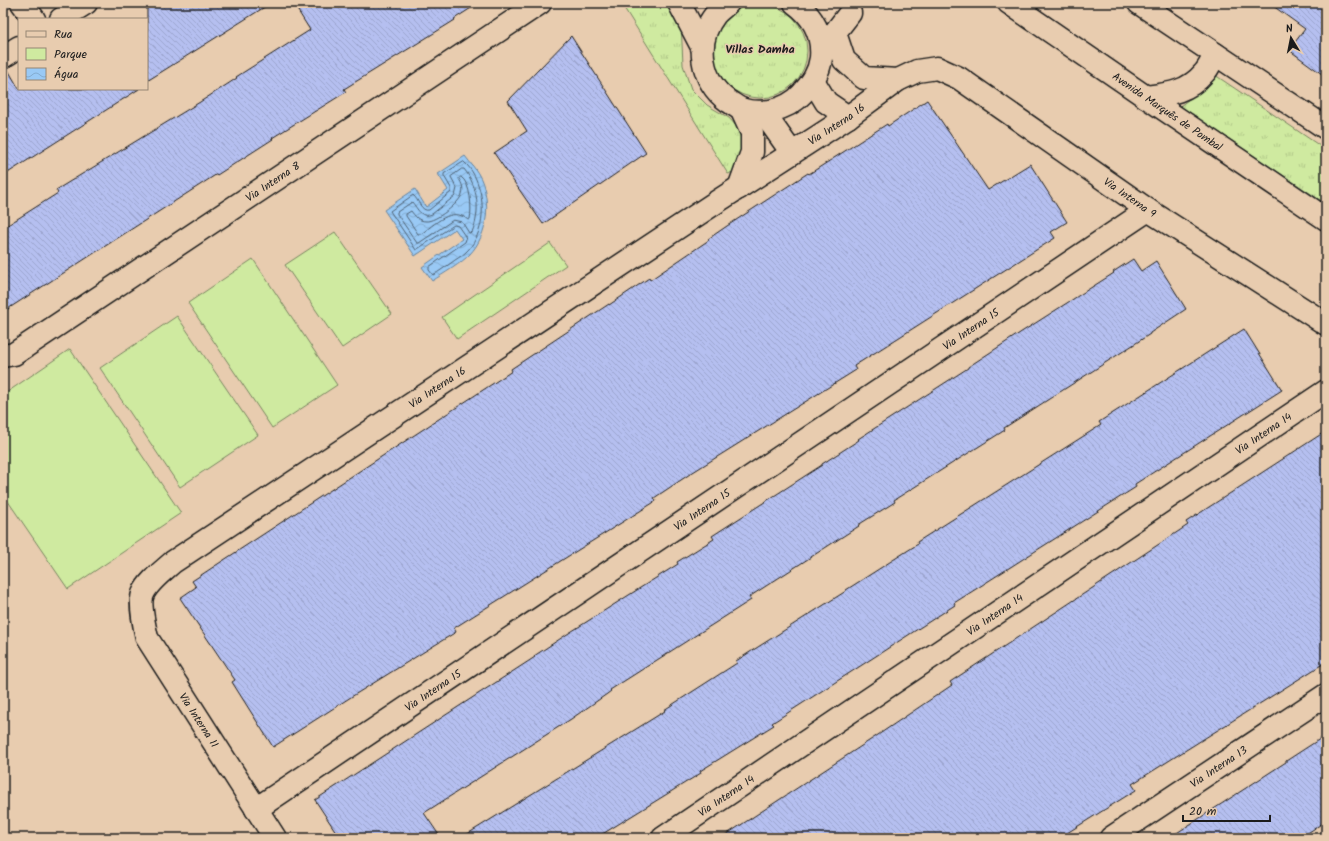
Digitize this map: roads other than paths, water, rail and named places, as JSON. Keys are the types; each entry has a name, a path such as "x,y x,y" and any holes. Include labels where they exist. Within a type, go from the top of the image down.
{"street":[{"path":"22,3 33,18"},
{"path":"63,18 86,3"},
{"name":"Via Interna 8","path":"3,356 14,354 540,3"},
{"path":"679,3 702,47"},
{"path":"727,3 715,15 706,30 702,47 703,65 709,82 720,96 741,110 763,112 781,109 796,101 814,82 820,65 822,50 819,35 813,21 804,9 795,3"},
{"name":"Avenida Marquês de Pombal","path":"1009,3 1146,98 1326,219"},
{"path":"1139,3 1326,128"},
{"path":"822,50 850,13"},
{"path":"835,33 844,60 864,78 898,80"},
{"path":"3,57 18,48"},
{"path":"1146,98 1170,94 1187,88 1205,72 1215,54"},
{"name":"Via Interna 16","path":"142,595 154,578 173,562 848,117 898,80 916,71 937,68"},
{"name":"Via Interna 9","path":"937,68 959,78 1148,210 1326,324"},
{"path":"814,82 826,102 848,117"},
{"path":"739,188 752,152 752,133 741,110"},
{"path":"763,112 792,153"},
{"name":"Via Interna 15","path":"256,809 1148,210"},
{"name":"Via Interna 14","path":"663,838 1326,391"},
{"name":"Via Interna 11","path":"142,595 143,615 147,638 275,838"},
{"name":"Via Interna 13","path":"1111,838 1326,695"}],"water":[{"path":"465,156 478,173 484,188 487,208 484,228 481,238 470,254 457,265 432,281 422,267 462,239 455,229 415,256 384,210 415,189 426,207 448,190 438,174"}],"district":[{"name":"Villas Damha","path":"760,49"}]}
